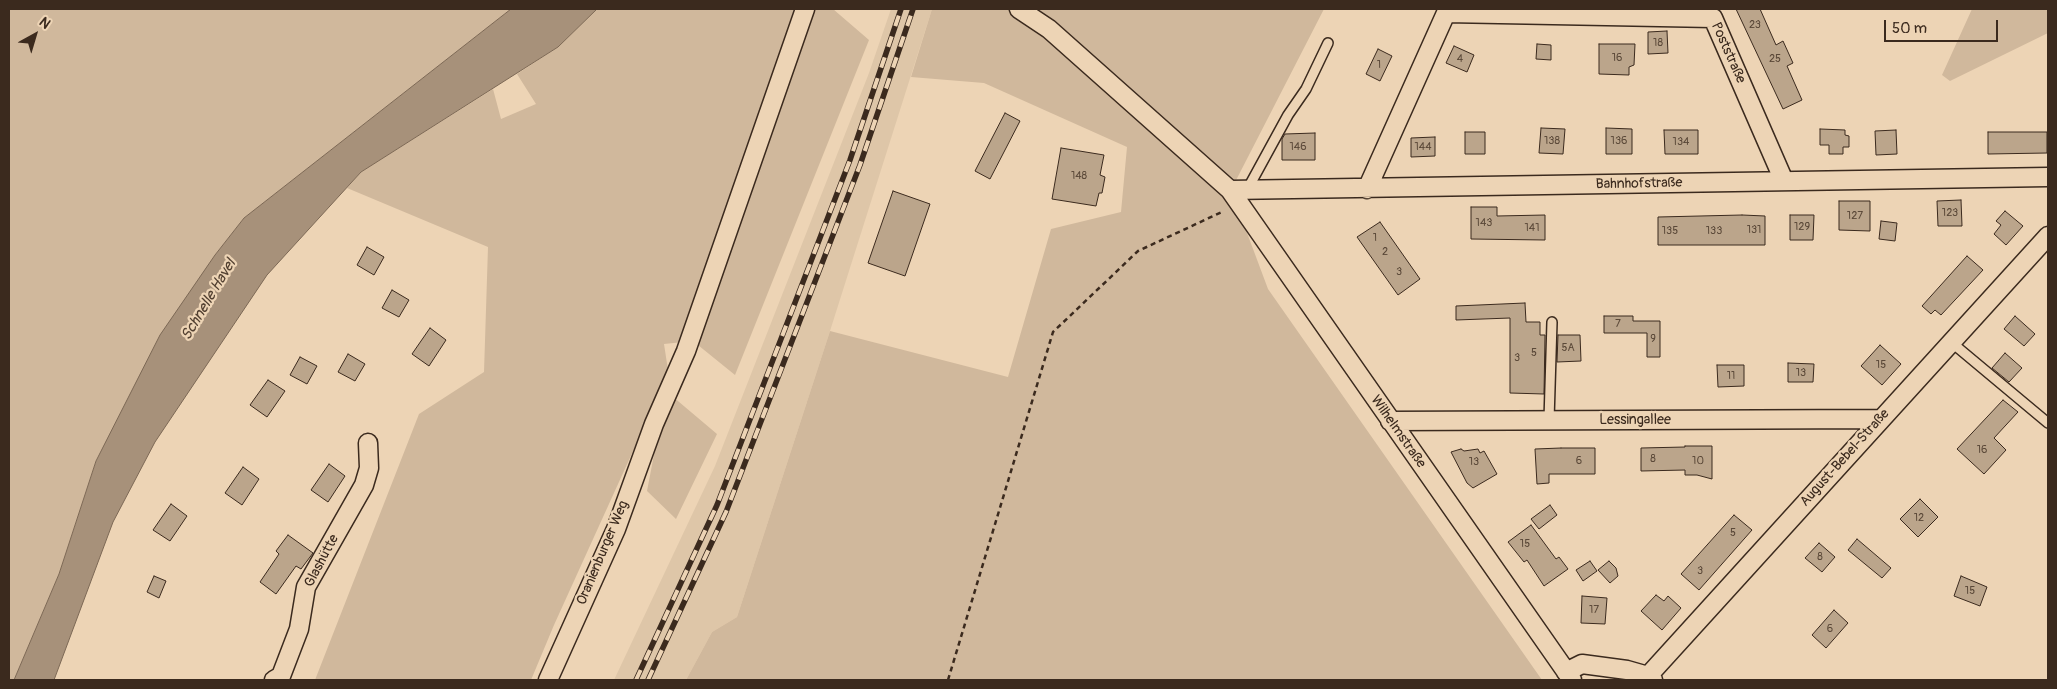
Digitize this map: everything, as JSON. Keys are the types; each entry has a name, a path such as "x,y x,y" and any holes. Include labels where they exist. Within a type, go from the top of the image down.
{"street":[{"name":"Oranienburger Weg","path":"548,680 616,529 654,424 686,351 806,9"},
{"name":"Wilhelmstraße","path":"1019,9 1049,29 1239,194 1390,421 1569,676 1582,664 1627,670 1651,678"},
{"name":"Poststraße","path":"1366,189 1446,13 1713,18 1784,181"},
{"name":"Bahnhofstraße","path":"1239,194 1366,189 2048,177"},
{"name":"August-Bebel-Straße","path":"1651,678 1880,419 2048,236"},
{"name":"Lessingallee","path":"1390,421 1880,419"},
{"name":"Glashütte","path":"274,680 281,676 299,629 306,587 364,485 368,468 368,443"}],"lane":[{"path":"1239,194 1306,89 1328,43"},
{"path":"1549,420 1552,322"},
{"path":"1951,342 2048,423"}],"path":[{"path":"948,680 1053,332 1138,251 1239,194"}],"shaded area":[{"path":"9,9 511,9 244,218 215,255 96,461 59,574 14,680 9,680"},
{"path":"597,9 833,9 869,40 735,375 693,341 664,344 672,396 717,434 676,519 647,491 662,413 653,407 531,680 315,680 419,414 484,372 488,247 347,188 361,172 493,89 501,119 536,104 517,74 558,47"},
{"path":"891,9 932,9 737,617 712,632 686,680 614,680 715,466 869,73"},
{"path":"932,9 1324,9 1231,190 1268,289 1542,680 686,680 712,632 737,617 830,331 1008,377 1051,229 1121,212 1127,147 984,83 911,77"},
{"path":"1972,9 2048,9 2048,33 1950,81 1942,75"}],"water":[{"name":"Schnelle Havel","path":"511,9 597,9 558,47 361,172 267,275 155,442 113,522 54,680 14,680 59,574 96,461 160,335 215,255 244,218"}],"building":[{"path":"1736,9 1760,9 1776,45 1783,41 1793,63 1787,66 1802,100 1783,109"},
{"path":"1667,31 1668,53 1648,54 1648,32"},
{"path":"1537,44 1551,45 1551,60 1536,59"},
{"path":"1599,44 1635,44 1634,65 1629,67 1629,75 1599,74"},
{"path":"1454,46 1474,55 1467,72 1446,63"},
{"path":"1378,49 1392,56 1380,81 1366,74"},
{"path":"1005,113 1020,121 990,179 975,171"},
{"path":"1541,128 1565,129 1563,154 1539,153"},
{"path":"1606,128 1632,129 1632,154 1606,154"},
{"path":"1820,129 1845,130 1845,135 1849,136 1849,147 1843,147 1843,154 1829,154 1829,145 1820,145"},
{"path":"1664,130 1698,130 1698,154 1665,154"},
{"path":"1896,130 1897,154 1876,155 1875,131"},
{"path":"1465,132 1485,132 1485,154 1465,154"},
{"path":"1988,132 2047,132 2047,153 1988,154"},
{"path":"1315,133 1315,160 1282,160 1282,139 1285,134"},
{"path":"1435,137 1435,156 1411,157 1411,138"},
{"path":"1061,148 1104,155 1100,175 1105,177 1102,193 1099,193 1096,206 1052,199"},
{"path":"893,191 930,204 905,276 868,263"},
{"path":"1961,200 1962,226 1938,226 1937,201"},
{"path":"1839,201 1870,201 1870,231 1839,230"},
{"path":"1471,207 1497,207 1497,216 1545,215 1545,240 1471,239"},
{"path":"2005,211 2023,226 2006,245 1994,234 2001,225 1996,221"},
{"path":"1790,215 1814,215 1813,240 1790,240"},
{"path":"1765,216 1765,245 1658,245 1658,217"},
{"path":"1881,221 1897,223 1895,241 1879,239"},
{"path":"1380,222 1420,279 1398,295 1357,237"},
{"path":"367,247 384,257 374,275 357,265"},
{"path":"1967,256 1983,270 1941,315 1935,310 1931,314 1922,306"},
{"path":"392,290 409,300 399,317 382,308"},
{"path":"1525,303 1526,322 1540,322 1540,335 1545,335 1544,394 1510,393 1510,318 1456,320 1456,306"},
{"path":"1604,316 1633,316 1633,321 1660,321 1660,357 1647,357 1647,333 1604,333"},
{"path":"2015,316 2035,334 2024,346 2004,329"},
{"path":"430,328 446,340 429,366 412,354"},
{"path":"1558,335 1580,335 1581,361 1557,362"},
{"path":"1880,345 1901,364 1882,385 1861,366"},
{"path":"2005,353 2022,368 2009,382 1992,368"},
{"path":"348,354 365,364 355,381 338,372"},
{"path":"300,357 317,366 307,384 290,375"},
{"path":"1788,363 1814,364 1813,382 1788,382"},
{"path":"1717,365 1744,365 1744,386 1718,387"},
{"path":"268,380 285,391 267,417 250,405"},
{"path":"2003,400 2018,412 1994,438 2006,450 1984,474 1957,449"},
{"path":"1712,446 1712,479 1697,475 1685,475 1685,470 1641,471 1641,448"},
{"path":"1595,448 1595,474 1549,474 1549,483 1537,484 1535,449"},
{"path":"1461,449 1464,451 1478,449 1480,453 1484,451 1497,474 1473,488 1467,483 1451,452"},
{"path":"329,464 345,476 328,502 311,490"},
{"path":"243,467 259,479 242,505 225,493"},
{"path":"1920,499 1938,517 1918,537 1900,519"},
{"path":"171,504 187,516 170,541 153,530"},
{"path":"1550,505 1557,515 1539,529 1531,519"},
{"path":"1734,515 1752,530 1699,590 1681,574"},
{"path":"1531,525 1556,559 1559,557 1568,569 1544,586 1527,560 1524,562 1508,542"},
{"path":"288,535 313,553 301,569 296,566 276,594 260,582 279,554 276,551"},
{"path":"1857,539 1891,568 1882,578 1848,550"},
{"path":"1819,543 1835,557 1822,572 1805,558"},
{"path":"1590,561 1597,571 1583,581 1576,570"},
{"path":"1609,561 1616,568 1618,576 1610,583 1598,570"},
{"path":"154,576 166,581 159,598 147,592"},
{"path":"1961,576 1987,587 1980,606 1954,596"},
{"path":"1656,595 1664,601 1668,596 1681,608 1662,630 1641,611"},
{"path":"1582,596 1607,598 1605,624 1581,623"},
{"path":"1834,610 1848,623 1826,648 1812,635"}],"railway":[{"path":"636,680 717,505 850,160 901,9"},
{"path":"648,680 726,512 860,165 913,9"}]}
